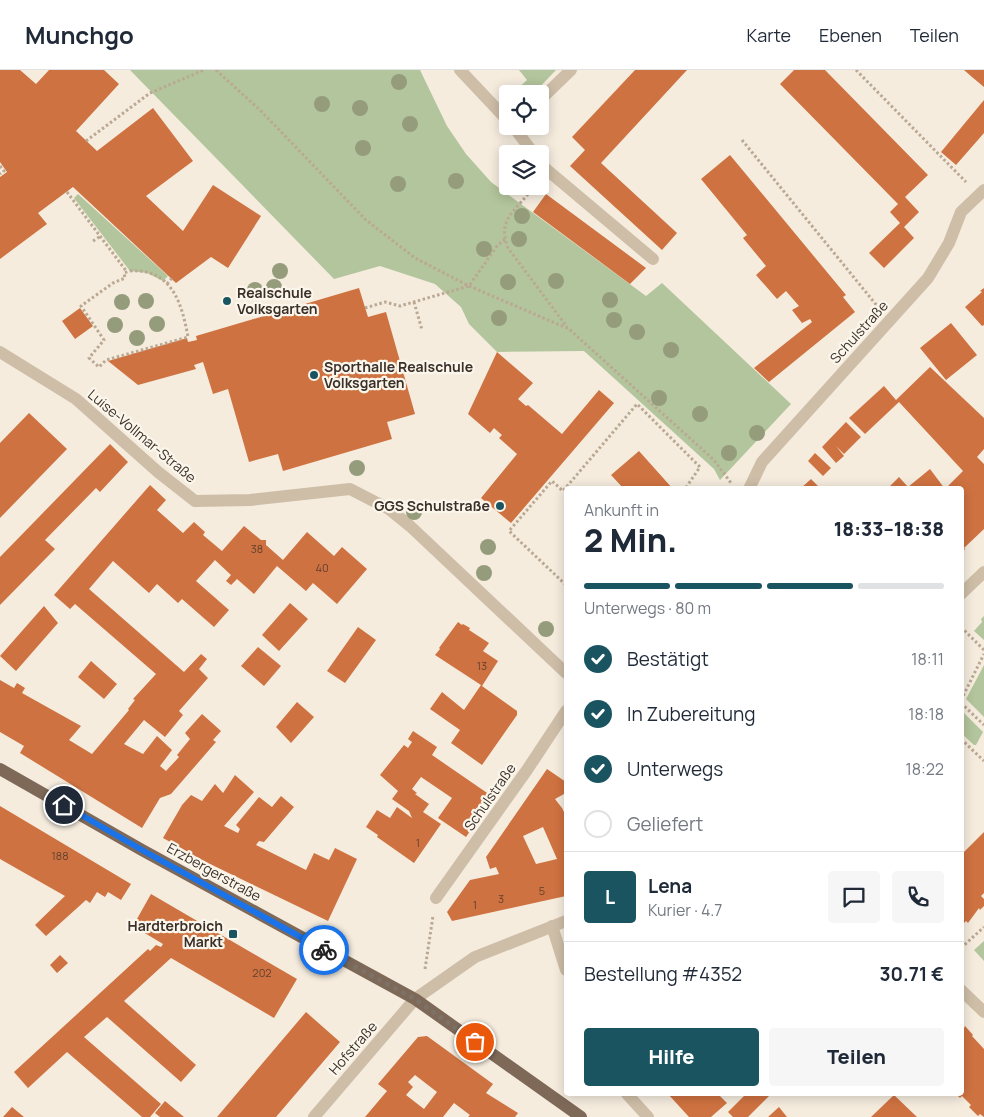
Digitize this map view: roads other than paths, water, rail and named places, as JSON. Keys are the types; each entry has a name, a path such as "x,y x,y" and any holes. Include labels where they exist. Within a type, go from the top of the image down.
{"main road":[{"name":"Erzbergerstraße","path":"0,769 142,850 415,999 581,1117"}],"street":[{"path":"460,70 499,111"},
{"path":"549,91 571,70"},
{"path":"549,171 653,258"},
{"name":"Schulstraße","path":"750,486 762,462 928,278 948,243 962,212 981,193"},
{"name":"Luise-Vollmar-Straße","path":"0,352 76,399 158,472 195,501 250,500 350,489 389,508 564,672"},
{"path":"964,591 984,572"},
{"name":"Schulstraße","path":"436,898 527,770 564,714"},
{"name":"Hofstraße","path":"314,1117 415,999 475,957 564,922"},
{"path":"552,926 564,964"},
{"path":"964,993 984,1012"},
{"path":"629,1096 648,1117"}],"place":[{"name":"Realschule Volksgarten","path":"227,301"},
{"name":"Sporthalle Realschule Volksgarten","path":"314,375"},
{"name":"GGS Schulstraße","path":"500,506"},
{"name":"Hardterbroich Markt","path":"233,934"}]}
